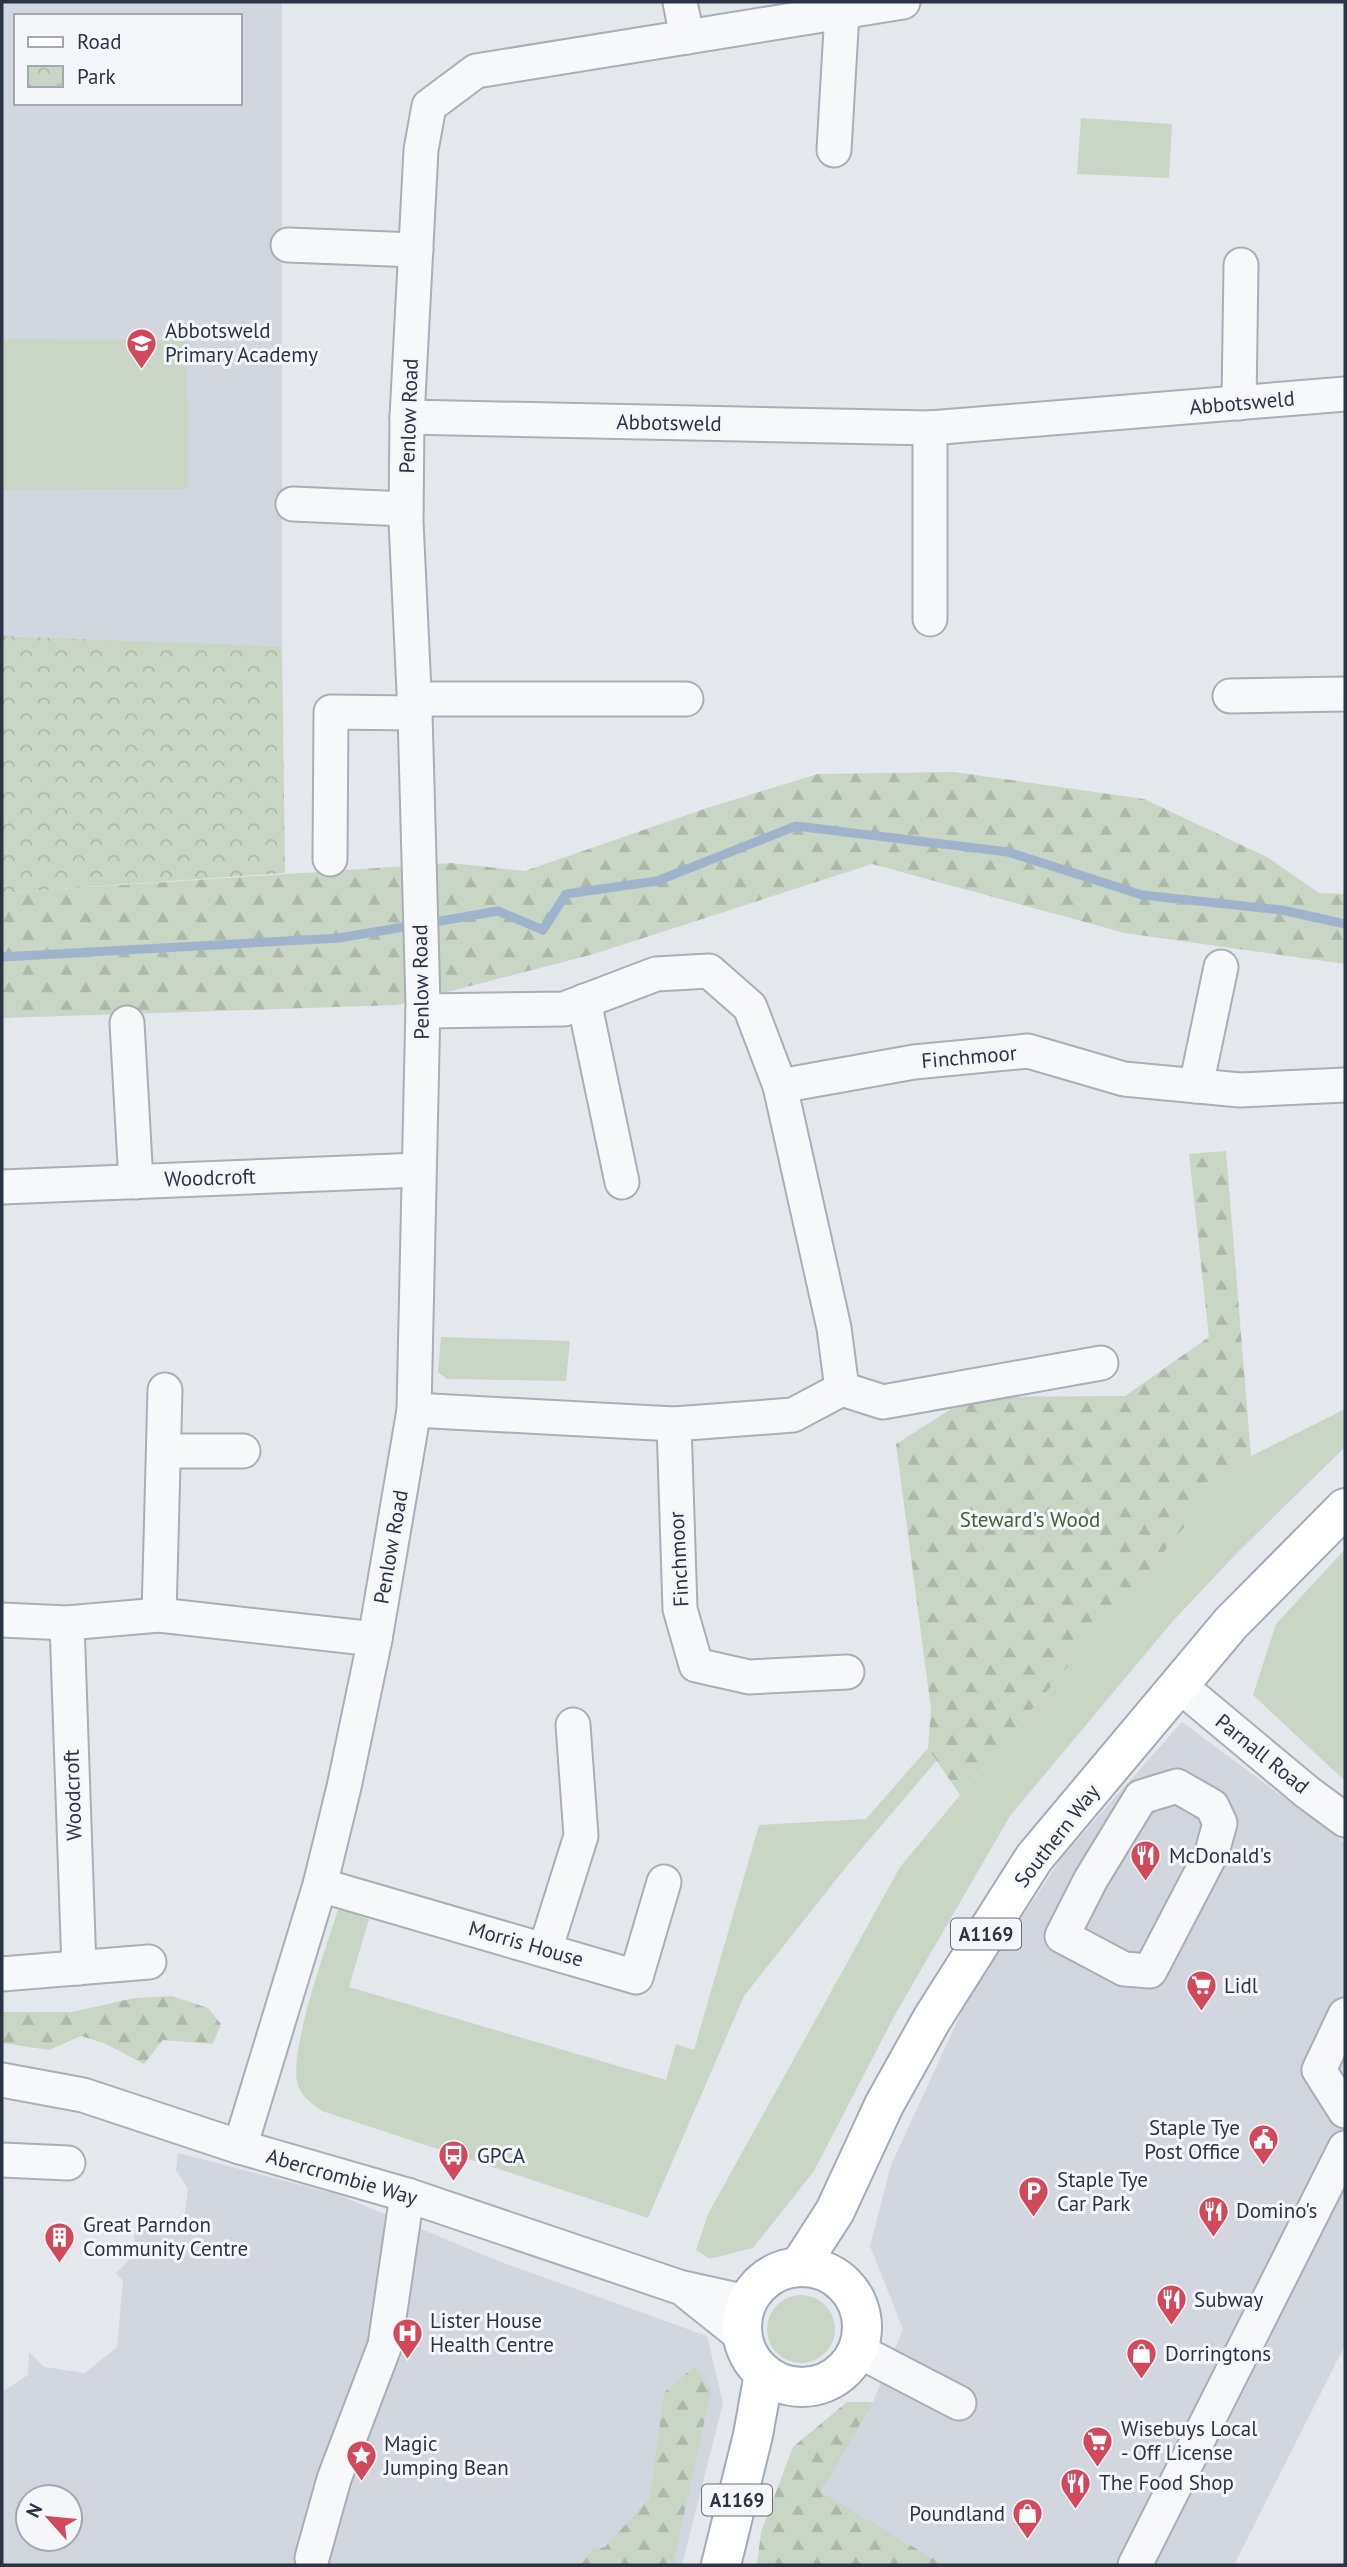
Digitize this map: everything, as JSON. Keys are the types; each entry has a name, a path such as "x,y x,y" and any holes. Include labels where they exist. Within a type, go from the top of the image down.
{"main road":[{"name":"Southern Way","path":"799,2267 835,2211 884,2105 932,2019 1028,1867 1231,1623 1345,1508"},
{"name":"Southern Way","path":"835,2211 835,2277"},
{"path":"753,2435 800,2397 828,2381 850,2362 857,2350 862,2329 859,2309 850,2291 835,2277 818,2269 799,2267 768,2277 755,2288 745,2319 746,2350 764,2374 779,2382 812,2386 828,2381"},
{"name":"A1169","path":"721,2565 753,2435 764,2374"}],"street":[{"path":"680,2 687,37 903,2"},
{"path":"834,150 842,12"},
{"name":"Penlow Road","path":"240,2147 320,1885 344,1787 375,1639 414,1410 422,1011 415,706 406,509 407,417 421,150 429,106 476,71 687,37"},
{"path":"288,245 416,250"},
{"path":"1239,403 1241,265"},
{"name":"Abbotsweld","path":"407,417 930,428 1345,394"},
{"path":"930,428 930,619"},
{"path":"293,504 406,509"},
{"path":"1230,696 1345,694"},
{"path":"330,859 331,712 415,706 686,699"},
{"path":"1196,1086 1221,967"},
{"path":"422,1011 564,1009 656,974 709,971 750,1007 780,1086 834,1328 842,1389"},
{"path":"584,1001 622,1182"},
{"path":"127,1023 136,1182"},
{"name":"Finchmoor","path":"780,1086 915,1062 1028,1051 1124,1079 1240,1090 1345,1085"},
{"name":"Woodcroft","path":"2,1187 419,1170"},
{"path":"414,1410 674,1424 793,1415 842,1389 883,1402 1101,1363"},
{"path":"159,1615 165,1391"},
{"name":"Finchmoor","path":"674,1424 680,1609 696,1665 749,1678 847,1672"},
{"path":"164,1451 243,1451"},
{"path":"2,1620 67,1623 159,1615 375,1639"},
{"name":"Woodcroft","path":"67,1623 79,1968"},
{"name":"Parnall Road","path":"1180,1686 1345,1820"},
{"path":"545,1950 580,1836 573,1725"},
{"path":"1177,1786 1212,1806 1220,1823 1212,1852 1150,1971 1124,1969 1062,1936 1091,1879 1141,1797 1177,1786"},
{"name":"Morris House","path":"320,1885 636,1977 664,1882"},
{"path":"2,1974 149,1962"},
{"path":"1345,2015 1319,2070 1345,2111"},
{"name":"Abercrombie Way","path":"2,2080 83,2095 240,2147 407,2195 680,2287 745,2319"},
{"path":"1135,2565 1345,2148"},
{"path":"2,2160 68,2163"},
{"path":"313,2558 334,2479 385,2345 407,2195"},
{"path":"857,2350 959,2403"}],"shaded area":[{"name":"Abbotsweld Primary Academy","path":"2,2 282,2 282,646 2,636"},
{"path":"1182,1722 1345,1843 1345,2345 1234,2565 944,2565 820,2492 873,2402 903,2329 870,2246 891,2165 968,1998 1063,1856"},
{"name":"Lister House Health Centre","path":"178,2153 336,2194 501,2262 707,2336 723,2403 682,2565 2,2565 2,2392 28,2375 29,2352 44,2367 85,2373 117,2347 123,2281 116,2273 134,2255 135,2226 172,2227 184,2220 188,2189 176,2170"}],"green space":[{"path":"1081,118 1172,124 1169,178 1077,174"},
{"path":"2,339 187,340 188,489 2,490"},
{"path":"2,636 282,646 285,873 2,893"},
{"path":"954,772 1144,799 1267,857 1319,893 1345,894 1345,964 1125,933 872,864 594,954 397,1005 2,1018 2,893 451,863 525,871 710,807 818,774"},
{"name":"Steward's Wood","path":"1226,1151 1251,1456 1239,1462 960,1795 928,1748 931,1709 896,1444 970,1397 1125,1396 1209,1337 1189,1154"},
{"path":"441,1337 570,1341 566,1381 447,1379 438,1372"},
{"path":"1345,1409 1345,1447 1236,1554 1173,1621 1010,1816 896,2013 814,2171 753,2248 710,2259 696,2250 708,2214 900,1867 1239,1462"},
{"path":"1345,1549 1345,1781 1253,1695 1276,1624"},
{"path":"928,1748 938,1759 846,1867 744,1996 648,2218 322,2111 301,2092 296,2073 303,2027 338,1909 369,1919 349,1987 666,2080 676,2044 694,2050 759,1825 866,1819"},
{"path":"172,1996 208,2008 221,2024 213,2044 163,2040 144,2064 106,2044 81,2036 49,2050 2,2043 2,2012 72,2012 134,1998"},
{"path":"808,2295 829,2310 835,2322 833,2342 825,2353 808,2363 794,2363 777,2353 769,2342 767,2322 777,2305 788,2297"},
{"path":"695,2366 711,2391 673,2565 580,2565 594,2549 605,2547 650,2498 664,2393"},
{"path":"847,2402 873,2402 821,2492 944,2565 757,2565 761,2532 793,2447"}],"waterway":[{"path":"429,923 498,911 543,930 566,894 657,881 796,826 1008,852 1142,895 1282,910 1345,924"},
{"path":"2,957 339,938 415,925"}],"place":[{"name":"Abbotsweld Primary Academy","path":"142,370"},
{"name":"McDonald's","path":"1146,1883"},
{"name":"Lidl","path":"1201,2013"},
{"name":"Staple Tye Post Office","path":"1263,2167"},
{"name":"GPCA","path":"454,2183"},
{"name":"Staple Tye Car Park","path":"1034,2219"},
{"name":"Domino's","path":"1213,2238"},
{"name":"Great Parndon Community Centre","path":"60,2264"},
{"name":"Subway","path":"1171,2327"},
{"name":"Lister House Health Centre","path":"407,2360"},
{"name":"Dorringtons","path":"1142,2381"},
{"name":"Wisebuys Local - Off License","path":"1098,2468"},
{"name":"Magic Jumping Bean","path":"361,2483"},
{"name":"The Food Shop","path":"1076,2510"},
{"name":"Poundland","path":"1028,2541"}]}
